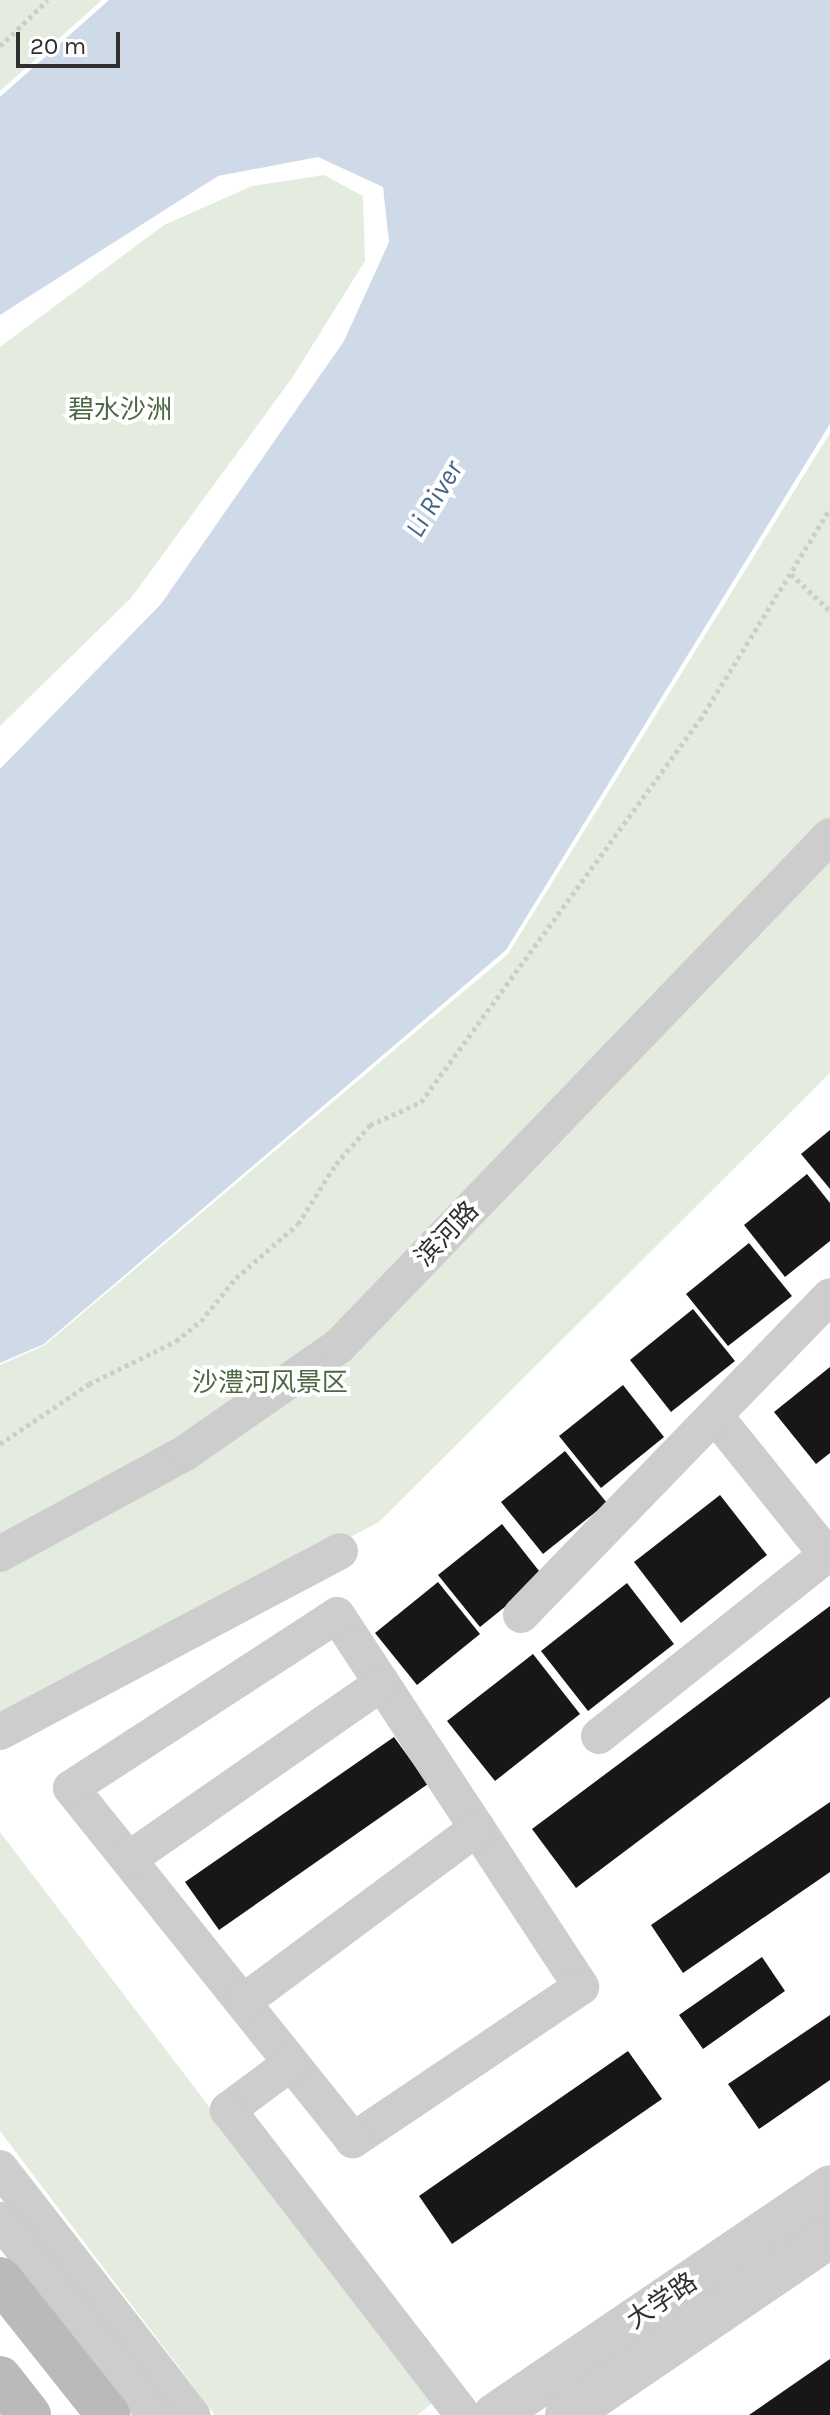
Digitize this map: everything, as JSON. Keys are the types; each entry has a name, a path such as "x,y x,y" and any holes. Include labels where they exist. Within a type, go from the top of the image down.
{"main road":[{"path":"0,2279 108,2415"},
{"path":"0,2378 29,2415"}],"street":[{"name":"滨河路","path":"0,1554 185,1453 339,1346 830,836"},
{"path":"521,1615 717,1418 830,1296"},
{"path":"599,1736 828,1554 717,1418"},
{"path":"0,1732 340,1551"},
{"path":"337,1615 477,1828 581,1987 353,2140 71,1788 337,1615"},
{"path":"129,1859 382,1683"},
{"path":"243,2002 477,1828"},
{"path":"291,2063 228,2110 463,2415"},
{"path":"0,2168 192,2415"},
{"name":"大学路","path":"495,2415 830,2187"},
{"path":"0,2220 155,2415"},
{"name":"大学路","path":"567,2415 830,2236"}],"path":[{"path":"0,46 48,0"},
{"path":"0,1444 89,1384 176,1341 201,1321 236,1278 298,1224 336,1164 370,1125 421,1102 700,720 830,509"},
{"path":"791,574 830,611"}],"green space":[{"path":"0,0 102,0 0,91"},
{"name":"碧水沙洲","path":"324,175 363,196 365,261 292,378 131,598 0,726 0,347 164,225 252,186"},
{"name":"沙澧河风景区","path":"830,433 830,1073 379,1522 0,1721 0,1365 45,1345 508,954"},
{"path":"0,1832 434,2402 417,2415 215,2415 0,2131"}],"water":[{"name":"Li River","path":"109,0 830,0 830,424 506,950 44,1344 0,1363 0,769 161,604 344,341 389,242 383,187 318,157 218,176 0,315 0,97"}],"building":[{"path":"830,1130 830,1189 801,1154"},
{"path":"807,1174 830,1203 830,1241 785,1277 744,1225"},
{"path":"749,1243 792,1296 728,1346 686,1294"},
{"path":"693,1309 735,1361 671,1412 630,1360"},
{"path":"830,1367 830,1453 816,1464 774,1412"},
{"path":"623,1385 664,1437 601,1488 559,1436"},
{"path":"565,1451 607,1503 543,1554 501,1502"},
{"path":"720,1495 767,1555 681,1623 634,1562"},
{"path":"502,1524 543,1576 480,1627 438,1575"},
{"path":"438,1582 480,1634 417,1685 375,1633"},
{"path":"627,1583 674,1644 588,1711 541,1651"},
{"path":"830,1606 830,1697 576,1888 532,1829"},
{"path":"533,1654 580,1714 495,1781 447,1721"},
{"path":"394,1737 428,1784 219,1930 185,1882"},
{"path":"830,1802 830,1872 683,1973 651,1925"},
{"path":"762,1957 785,1991 703,2049 679,2015"},
{"path":"830,2015 830,2080 759,2129 728,2084"},
{"path":"628,2051 662,2099 452,2244 419,2196"},
{"path":"830,2359 830,2415 749,2415"}]}
